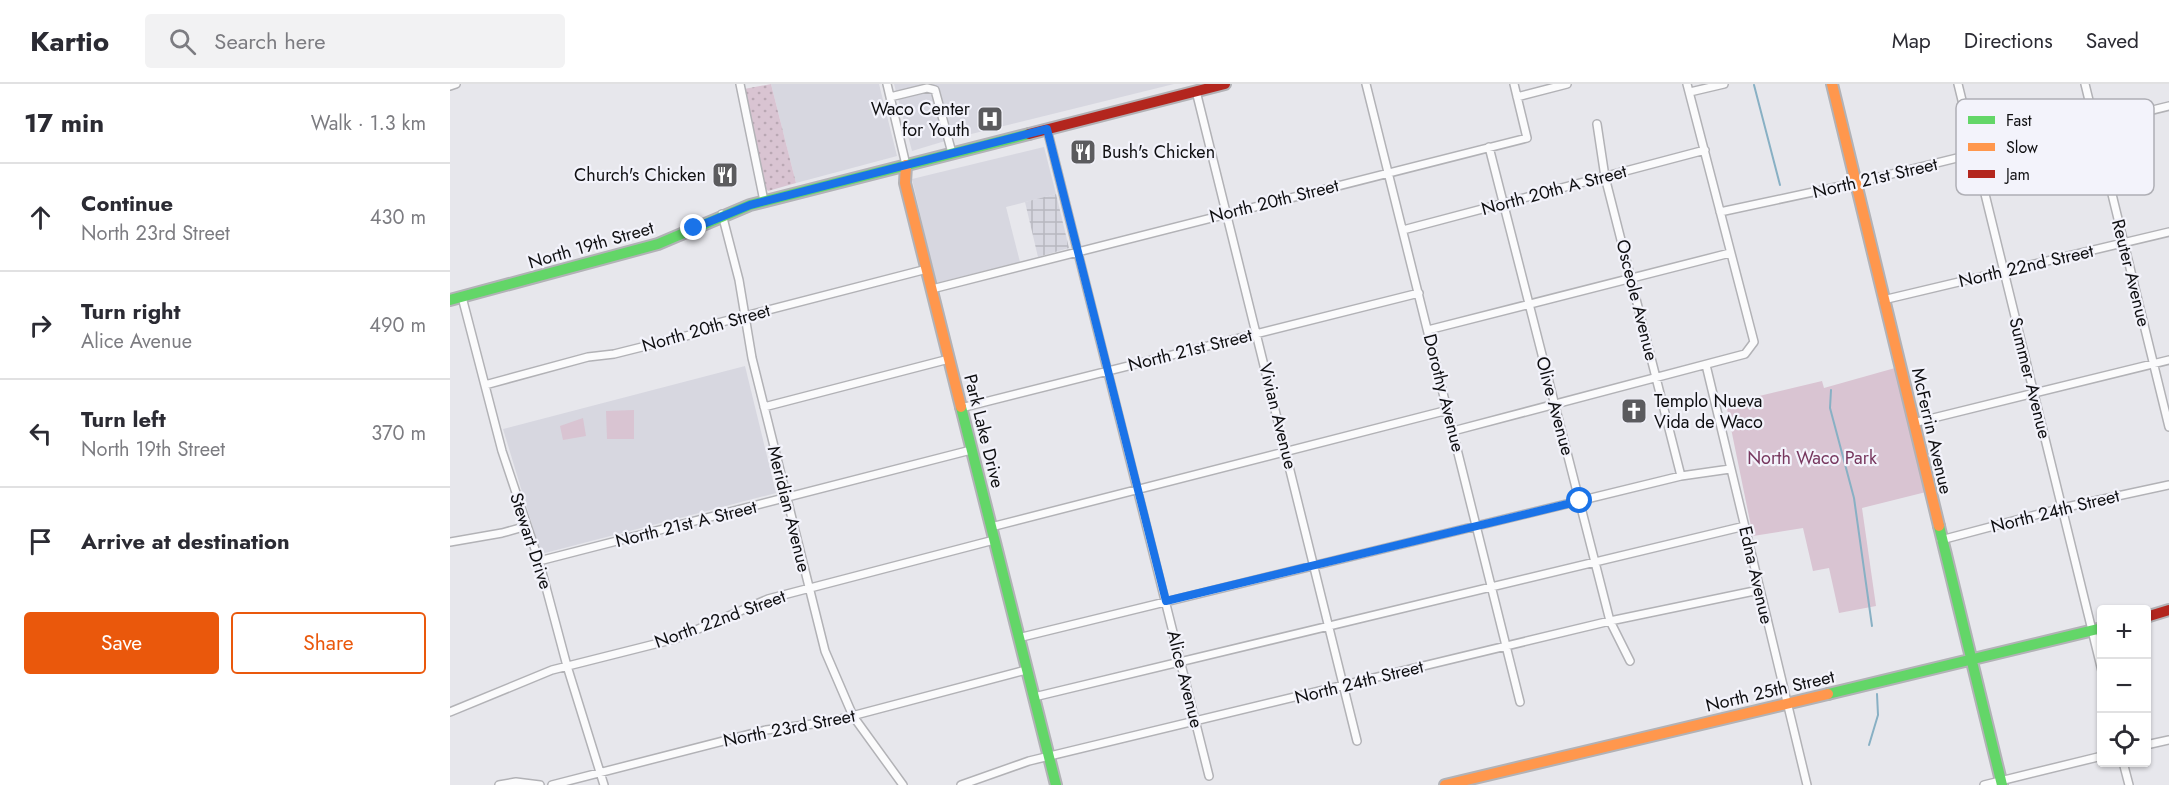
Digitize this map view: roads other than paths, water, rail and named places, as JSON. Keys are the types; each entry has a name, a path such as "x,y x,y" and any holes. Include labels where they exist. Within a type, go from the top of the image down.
{"street":[{"path":"450,86 456,84"},
{"path":"740,84 764,201"},
{"name":"Park Lake Drive","path":"887,84 906,165 905,183 1056,785"},
{"name":"North 19th Street","path":"450,300 658,244 722,214 764,201 1225,84"},
{"name":"Dorothy Avenue","path":"1366,84 1520,702"},
{"path":"1514,84 1517,97 1567,84"},
{"path":"1453,431 1745,354 1754,342 1687,84"},
{"path":"1690,92 1724,84"},
{"name":"McFerrin Avenue","path":"1832,84 1941,540 2002,783"},
{"name":"Summer Avenue","path":"1958,84 1962,99"},
{"name":"Reuter Avenue","path":"2085,84 2089,99"},
{"path":"890,97 927,88 935,90 952,153"},
{"name":"Vivian Avenue","path":"1196,91 1358,741"},
{"name":"North 20th Street","path":"932,289 1527,138 1517,97"},
{"name":"North 21st Street","path":"2154,110 2169,106"},
{"name":"Osceole Avenue","path":"1596,124 1605,177 1681,476"},
{"name":"Alice Avenue","path":"1047,129 1209,776"},
{"name":"Olive Avenue","path":"1489,147 1610,621 1630,661"},
{"name":"North 20th A Street","path":"1403,230 1705,150"},
{"name":"North 21st Street","path":"1720,212 1956,159"},
{"name":"Summer Avenue","path":"1985,195 2062,508 2097,629"},
{"name":"Reuter Avenue","path":"2112,195 2169,427"},
{"name":"Meridian Avenue","path":"722,214 739,280 744,317 786,499 808,589 832,672 853,716 903,785"},
{"name":"North 22nd Street","path":"1883,300 2169,232"},
{"path":"1428,330 1730,253"},
{"name":"North 20th Street","path":"485,385 588,357 614,354 694,334 714,324 927,269"},
{"name":"North 21st Street","path":"961,408 1419,293"},
{"name":"Stewart Drive","path":"462,297 502,451 539,561 567,666 604,785"},
{"path":"764,407 949,359"},
{"path":"1913,423 2169,360"},
{"name":"Edna Avenue","path":"1706,365 1807,785"},
{"path":"991,527 1448,410"},
{"name":"North 21st A Street","path":"539,561 971,450"},
{"path":"1018,638 1681,476 1730,469"},
{"name":"North 24th Street","path":"1941,540 2062,508 2169,485"},
{"path":"450,542 493,535 527,526"},
{"path":"1034,697 1330,628 1745,526"},
{"name":"North 22nd Street","path":"450,712 489,698 533,676 675,639 744,608 994,540"},
{"name":"North 24th Street","path":"961,785 1015,765 1610,621 1759,590"},
{"path":"2151,615 2169,610"},
{"name":"North 25th Street","path":"1445,785 2097,629"},
{"name":"North 23rd Street","path":"552,785 766,730 812,725 853,716 1026,670"},
{"path":"2151,744 2169,740"},
{"path":"1984,785 2002,783 2097,757"},
{"path":"2124,767 2129,785"},
{"path":"499,785 516,782 540,785"}],"waterway":[{"path":"1754,85 1780,185"},
{"path":"1831,390 1830,408 1854,498 1872,626"},
{"path":"1869,745 1878,715 1877,694"}],"place":[{"name":"Waco Center for Youth","path":"990,119"},
{"name":"Bush's Chicken","path":"1083,152"},
{"name":"Church's Chicken","path":"725,175"},
{"name":"Templo Nueva Vida de Waco","path":"1634,411"}],"park label":[{"name":"North Waco Park","path":"1812,458"}]}
